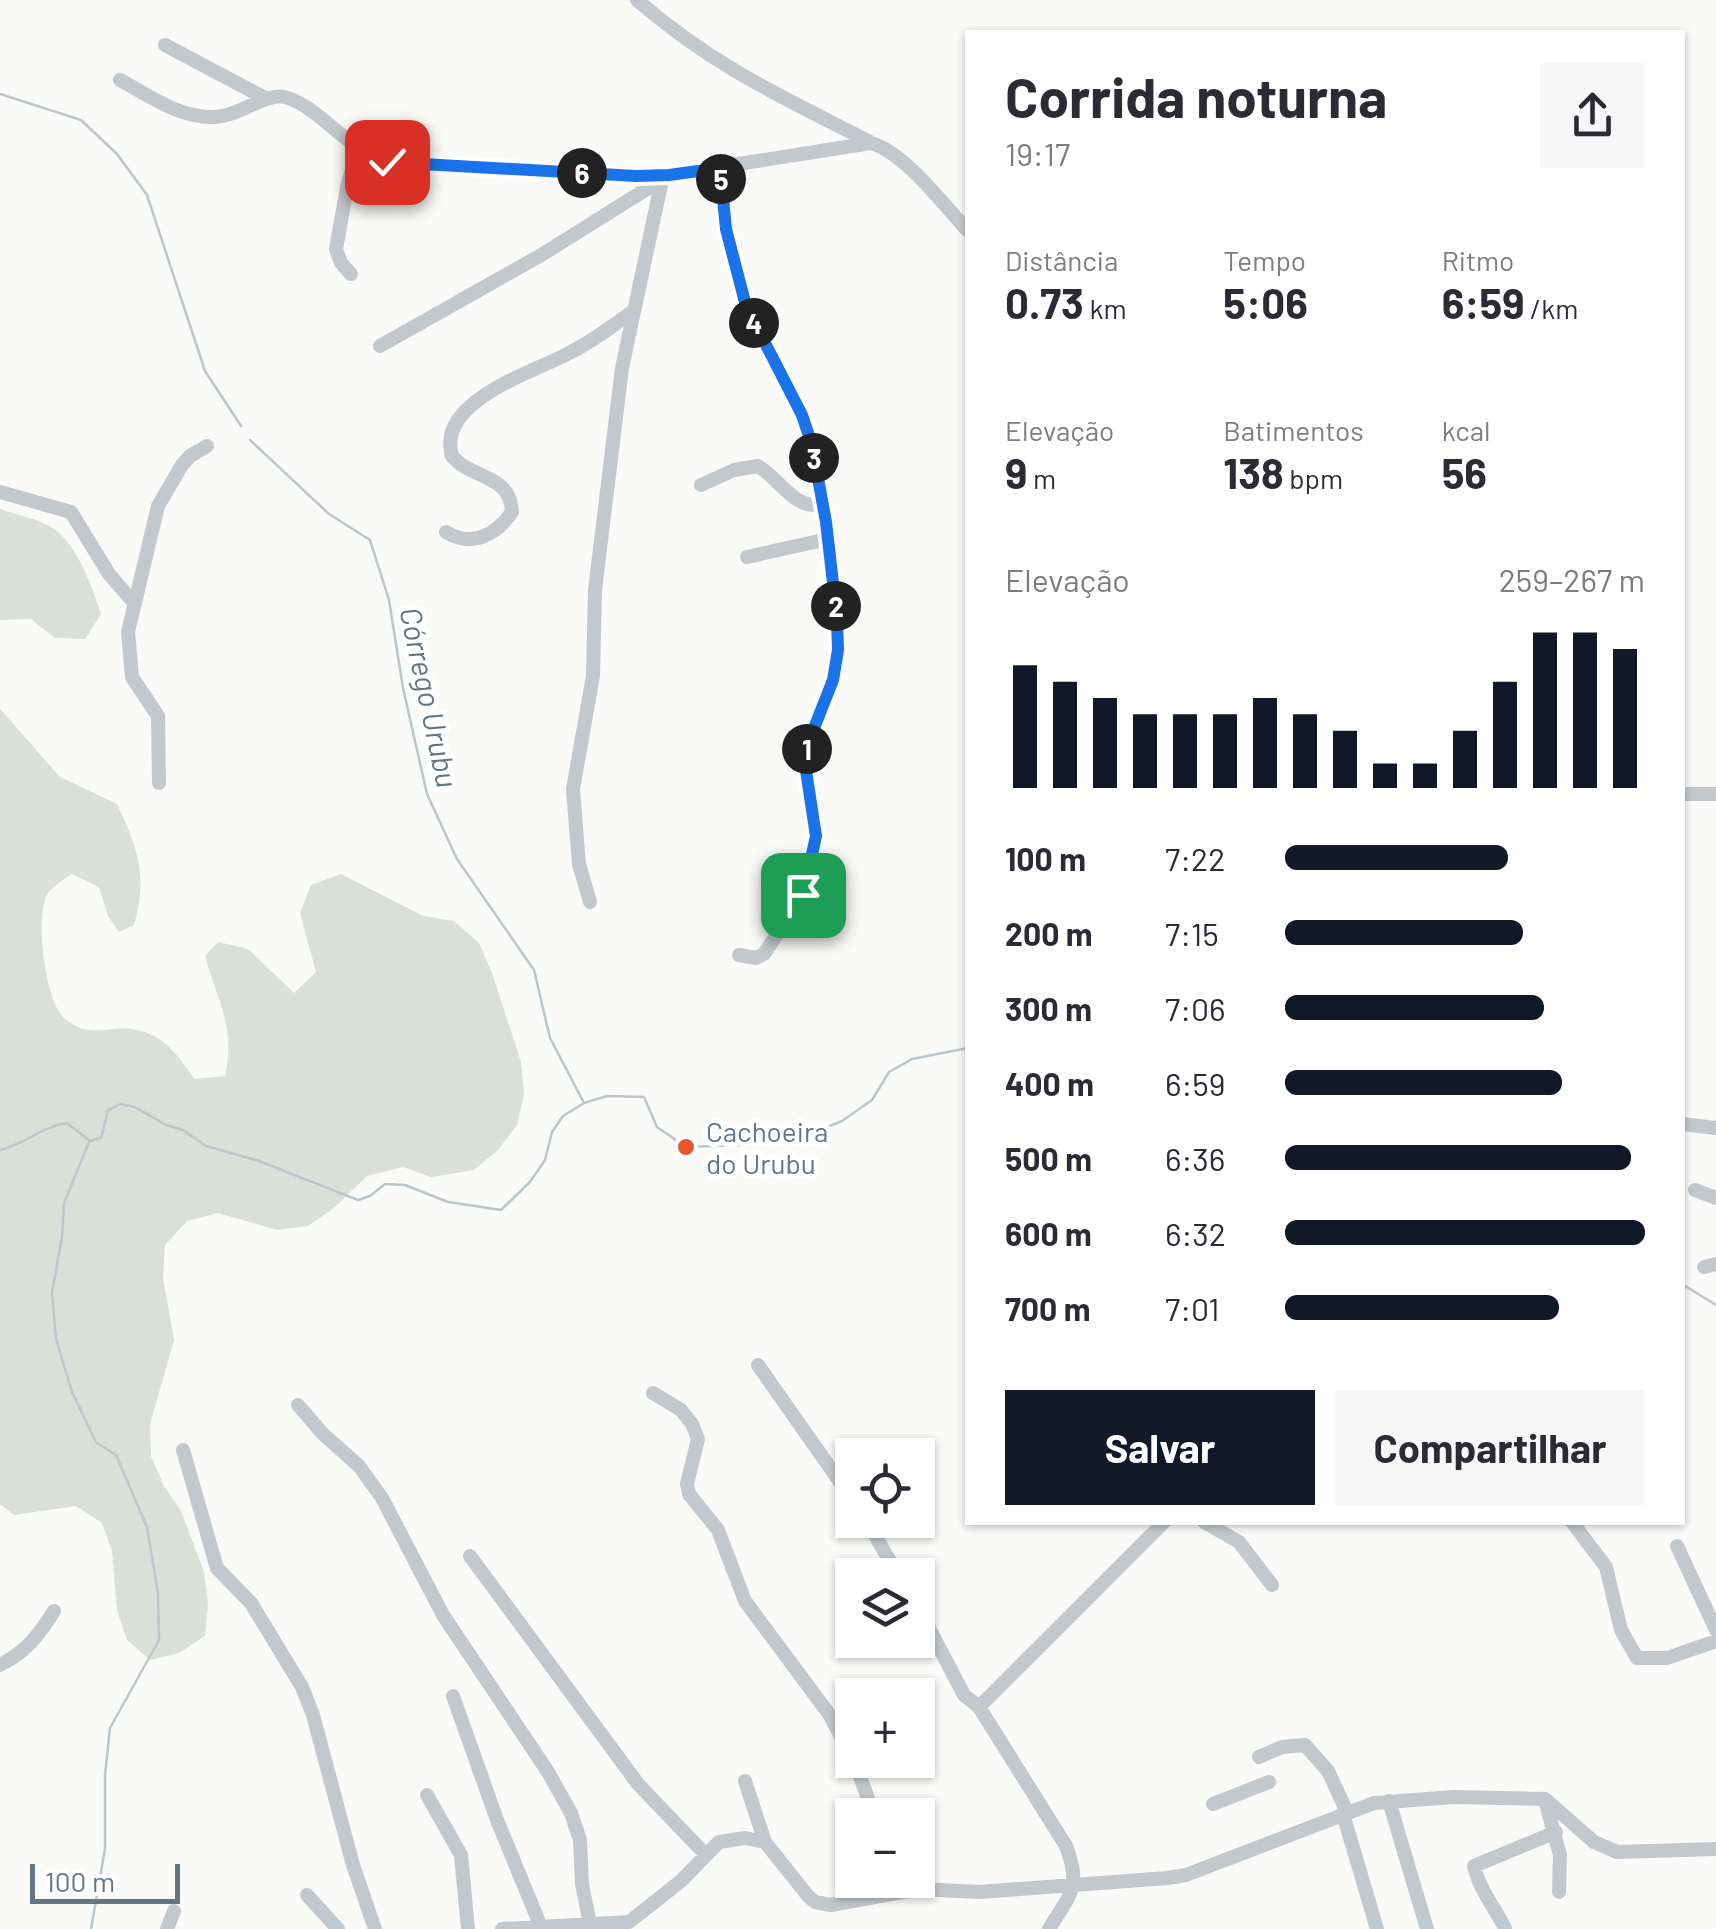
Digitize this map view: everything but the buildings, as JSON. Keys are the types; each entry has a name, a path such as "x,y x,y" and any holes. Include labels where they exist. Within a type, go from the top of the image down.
{"street":[{"path":"637,0 700,51 736,74 886,149 965,228"},
{"path":"165,45 264,98 287,97 363,152 405,164 666,178 871,142"},
{"path":"120,80 172,109 195,116 228,116 248,110 264,98"},
{"path":"352,274 341,263 336,249 352,169 363,152"},
{"path":"720,168 726,229 746,306 802,415 812,445 828,539 838,650 833,680 807,746 805,764 815,816 813,859 803,895 764,954 756,958 739,956"},
{"path":"590,902 579,864 573,789 593,676 596,590 622,368 666,178"},
{"path":"380,346 666,178"},
{"path":"446,532 469,541 503,524 512,512 507,490 494,480 469,471 452,456 451,432 459,421 497,386 571,353 632,312"},
{"path":"159,783 158,716 130,667 128,632 158,506 182,465 207,446"},
{"path":"701,484 734,470 758,466 775,477 799,503 813,507 822,504"},
{"path":"0,492 70,512 109,574 134,604"},
{"path":"746,557 828,539"},
{"path":"1685,794 1716,794"},
{"path":"1685,1124 1716,1128"},
{"path":"1694,1190 1716,1198"},
{"path":"758,1366 835,1474"},
{"path":"653,1393 681,1410 692,1424 698,1440 687,1484 689,1494 718,1530 744,1601 835,1725"},
{"path":"298,1406 322,1434 359,1466 376,1490 443,1615 548,1772 578,1830 590,1924"},
{"path":"183,1450 217,1568 251,1603 302,1686 344,1835 376,1929"},
{"path":"979,1707 1161,1525"},
{"path":"1209,1525 1239,1542 1272,1585"},
{"path":"1574,1525 1606,1567 1620,1630 1638,1658 1667,1658 1716,1640"},
{"path":"1677,1546 1716,1630"},
{"path":"470,1556 638,1784 705,1854"},
{"path":"0,1665 37,1639 54,1610"},
{"path":"935,1640 964,1695 979,1707 1066,1846 1075,1885 1049,1929"},
{"path":"452,1696 541,1926"},
{"path":"1259,1757 1282,1746 1305,1745 1328,1772 1345,1813 1376,1929"},
{"path":"745,1781 765,1842"},
{"path":"1213,1804 1269,1782"},
{"path":"427,1795 461,1855 468,1929"},
{"path":"935,1887 980,1892 1186,1875 1345,1813 1389,1801 1545,1799 1594,1842 1617,1852 1716,1849"},
{"path":"1545,1799 1560,1856 1559,1892"},
{"path":"1389,1801 1427,1929"},
{"path":"1505,1928 1477,1882 1474,1866 1556,1832"},
{"path":"502,1929 634,1925 705,1854 726,1840 745,1838 765,1842 775,1850 798,1886 821,1904 849,1898"},
{"path":"307,1895 338,1929"},
{"path":"166,1929 174,1911"}],"shaded area":[{"path":"0,509 48,526 70,545 101,614 85,639 55,638 31,619 0,620"},
{"path":"0,709 60,777 117,804 139,863 140,892 134,925 119,932 108,916 99,887 72,874 48,893 42,920 47,978 58,1010 71,1024 89,1030 141,1031 171,1049 194,1079 225,1076 227,1028 205,956 218,942 248,949 294,993 316,972 300,913 311,885 341,874 423,916 454,921 479,943 521,1062 524,1094 517,1125 498,1150 474,1170 431,1177 403,1167 367,1176 334,1208 308,1226 277,1230 218,1213 187,1221 165,1245 163,1278 174,1340 150,1424 151,1456 181,1511 204,1572 208,1604 205,1636 179,1653 150,1660 127,1640 117,1610 112,1551 102,1523 76,1506 14,1515 0,1504"}],"waterway":[{"name":"Córrego Urubu","path":"0,94 81,120 117,154 147,195 205,371 241,426"},
{"name":"Córrego Urubu","path":"250,440 329,514 370,540 389,600 403,688 427,794 457,859 534,970 550,1038 584,1103"},
{"name":"Córrego Urubu","path":"0,1150 67,1123 90,1141 101,1138 108,1110 121,1104 183,1130 206,1146 259,1161 358,1200 385,1184 405,1185 448,1202 501,1210 530,1182 545,1160 552,1132 563,1116 584,1103 607,1096 644,1097 657,1127 686,1147 767,1144 801,1138 842,1121 872,1100 889,1072 912,1059 965,1049"},
{"name":"Córrego Urubu","path":"89,1142 64,1203 52,1293 56,1339 72,1392 96,1442 116,1455 147,1527 158,1593 159,1640 110,1728 105,1775 105,1849 91,1929"},
{"name":"Córrego Urubu","path":"1685,1286 1716,1305"}],"place":[{"name":"Cachoeira do Urubu","path":"686,1147"}],"route":[{"path":"387,162 636,176 720,168 726,229 746,306 802,415 812,445 837,618 838,650 833,680 807,746 805,775 816,836 803,895"}]}
